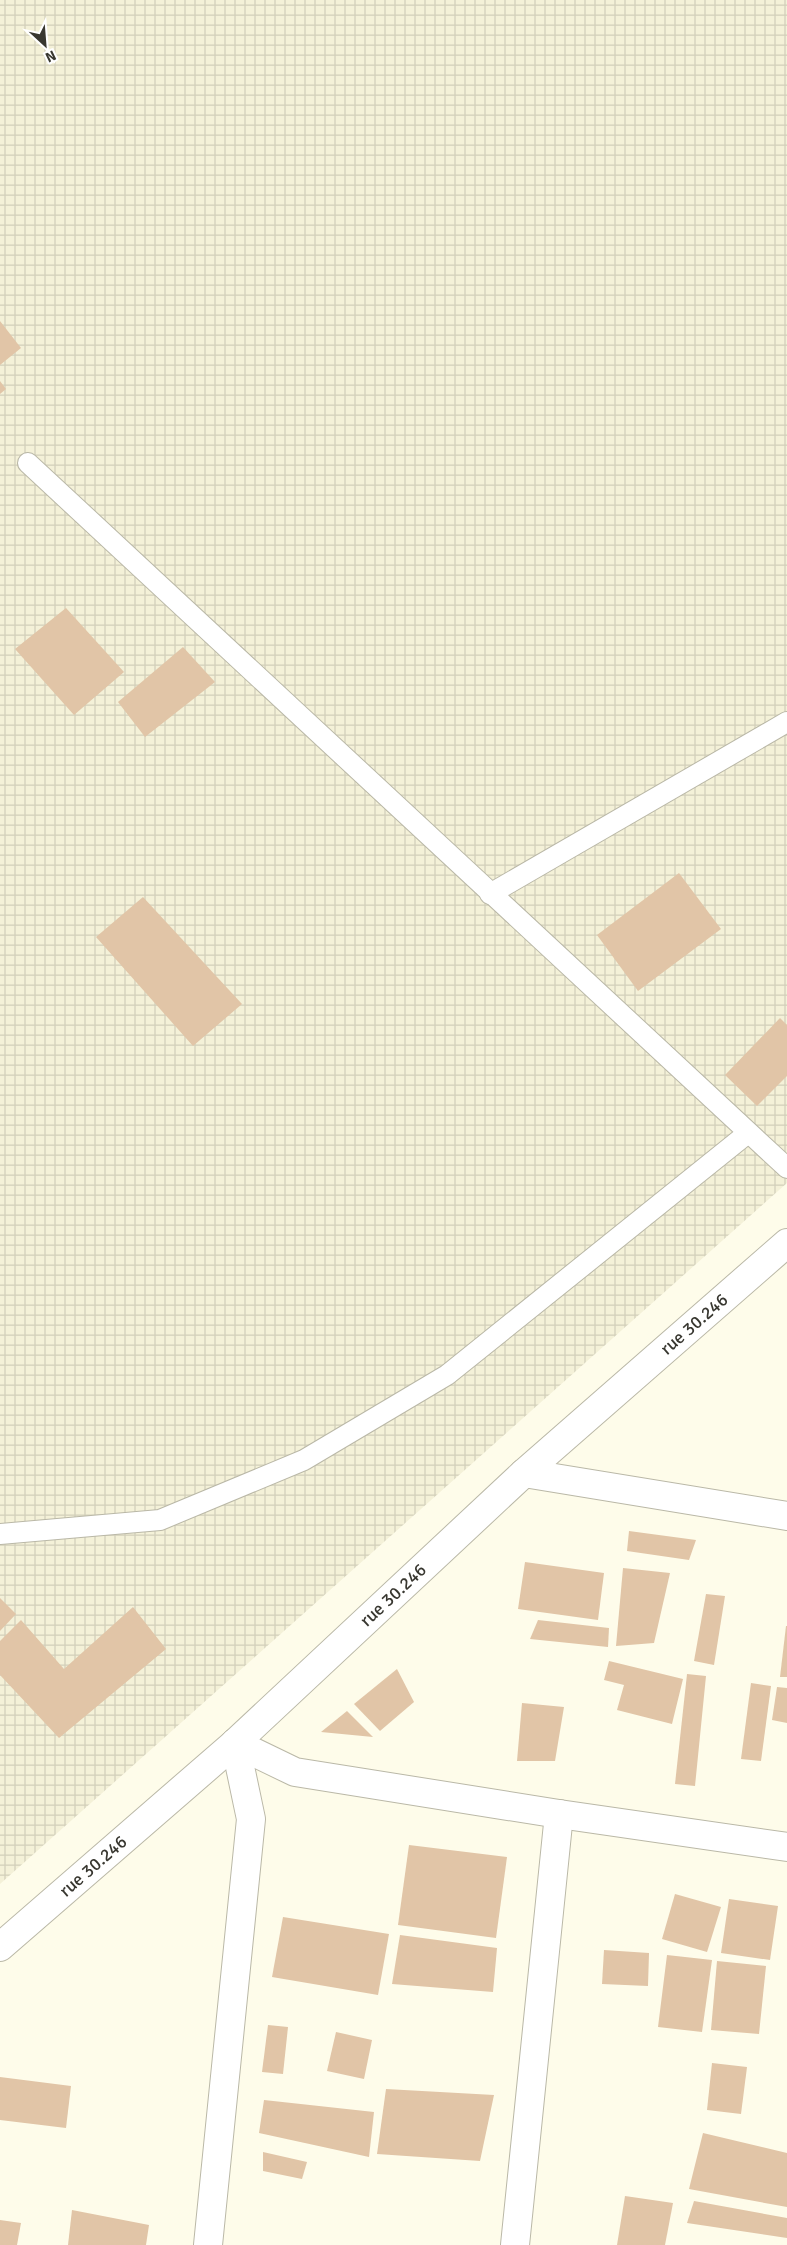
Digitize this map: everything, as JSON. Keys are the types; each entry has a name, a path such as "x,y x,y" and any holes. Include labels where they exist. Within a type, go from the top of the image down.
{"street":[{"name":"rue 30.246","path":"0,1947 235,1743 524,1473 787,1243"},
{"path":"524,1473 787,1516"},
{"path":"235,1743 295,1772 559,1814 787,1847"},
{"path":"208,2245 251,1819 235,1743"},
{"path":"515,2245 559,1814"}],"lane":[{"path":"28,463 787,1168"},
{"path":"490,894 787,722"},
{"path":"0,1534 160,1520 304,1460 447,1375 748,1133"}],"shaded area":[{"path":"0,0 787,0 787,1183 0,1884"}],"building":[{"path":"0,321 21,348 0,365"},
{"path":"0,381 6,389 0,394"},
{"path":"66,608 124,672 74,715 15,649"},
{"path":"183,647 215,682 145,737 118,702"},
{"path":"679,873 721,929 638,991 597,935"},
{"path":"143,897 242,1004 193,1046 96,937"},
{"path":"780,1018 787,1025 787,1076 757,1106 725,1075"},
{"path":"629,1531 696,1540 689,1560 627,1551"},
{"path":"525,1562 604,1573 598,1620 518,1609"},
{"path":"623,1568 670,1573 654,1643 616,1646"},
{"path":"706,1594 725,1596 714,1665 694,1661"},
{"path":"0,1598 16,1614 0,1631"},
{"path":"133,1607 166,1649 59,1738 0,1675 0,1641 21,1620 64,1669"},
{"path":"538,1620 609,1628 608,1647 530,1639"},
{"path":"786,1626 787,1677 780,1677"},
{"path":"609,1661 683,1679 672,1724 617,1710 624,1685 604,1680"},
{"path":"397,1669 414,1702 380,1731 354,1704"},
{"path":"687,1674 706,1676 695,1786 675,1784"},
{"path":"751,1683 771,1686 761,1761 741,1759"},
{"path":"777,1687 787,1688 787,1723 772,1720"},
{"path":"522,1703 564,1707 555,1761 517,1761"},
{"path":"347,1711 373,1737 321,1732"},
{"path":"409,1845 507,1857 496,1938 398,1925"},
{"path":"675,1894 721,1907 707,1952 662,1939"},
{"path":"729,1899 778,1906 770,1960 721,1953"},
{"path":"283,1917 389,1934 378,1995 272,1977"},
{"path":"400,1935 497,1948 493,1992 392,1984"},
{"path":"604,1950 649,1953 648,1986 602,1984"},
{"path":"667,1955 712,1960 702,2032 658,2027"},
{"path":"717,1961 766,1966 759,2034 711,2030"},
{"path":"268,2025 288,2027 283,2074 262,2072"},
{"path":"336,2032 372,2040 364,2079 327,2071"},
{"path":"712,2063 747,2067 741,2114 707,2110"},
{"path":"0,2077 71,2086 66,2128 0,2120"},
{"path":"386,2089 494,2095 480,2161 377,2154"},
{"path":"264,2100 374,2112 369,2157 259,2133"},
{"path":"703,2133 787,2153 787,2207 689,2189"},
{"path":"263,2152 307,2162 302,2179 263,2171"},
{"path":"625,2196 673,2203 665,2245 617,2245"},
{"path":"694,2201 787,2218 787,2238 687,2223"},
{"path":"72,2210 149,2225 146,2245 68,2245"},
{"path":"0,2220 21,2223 17,2245 0,2245"}]}
